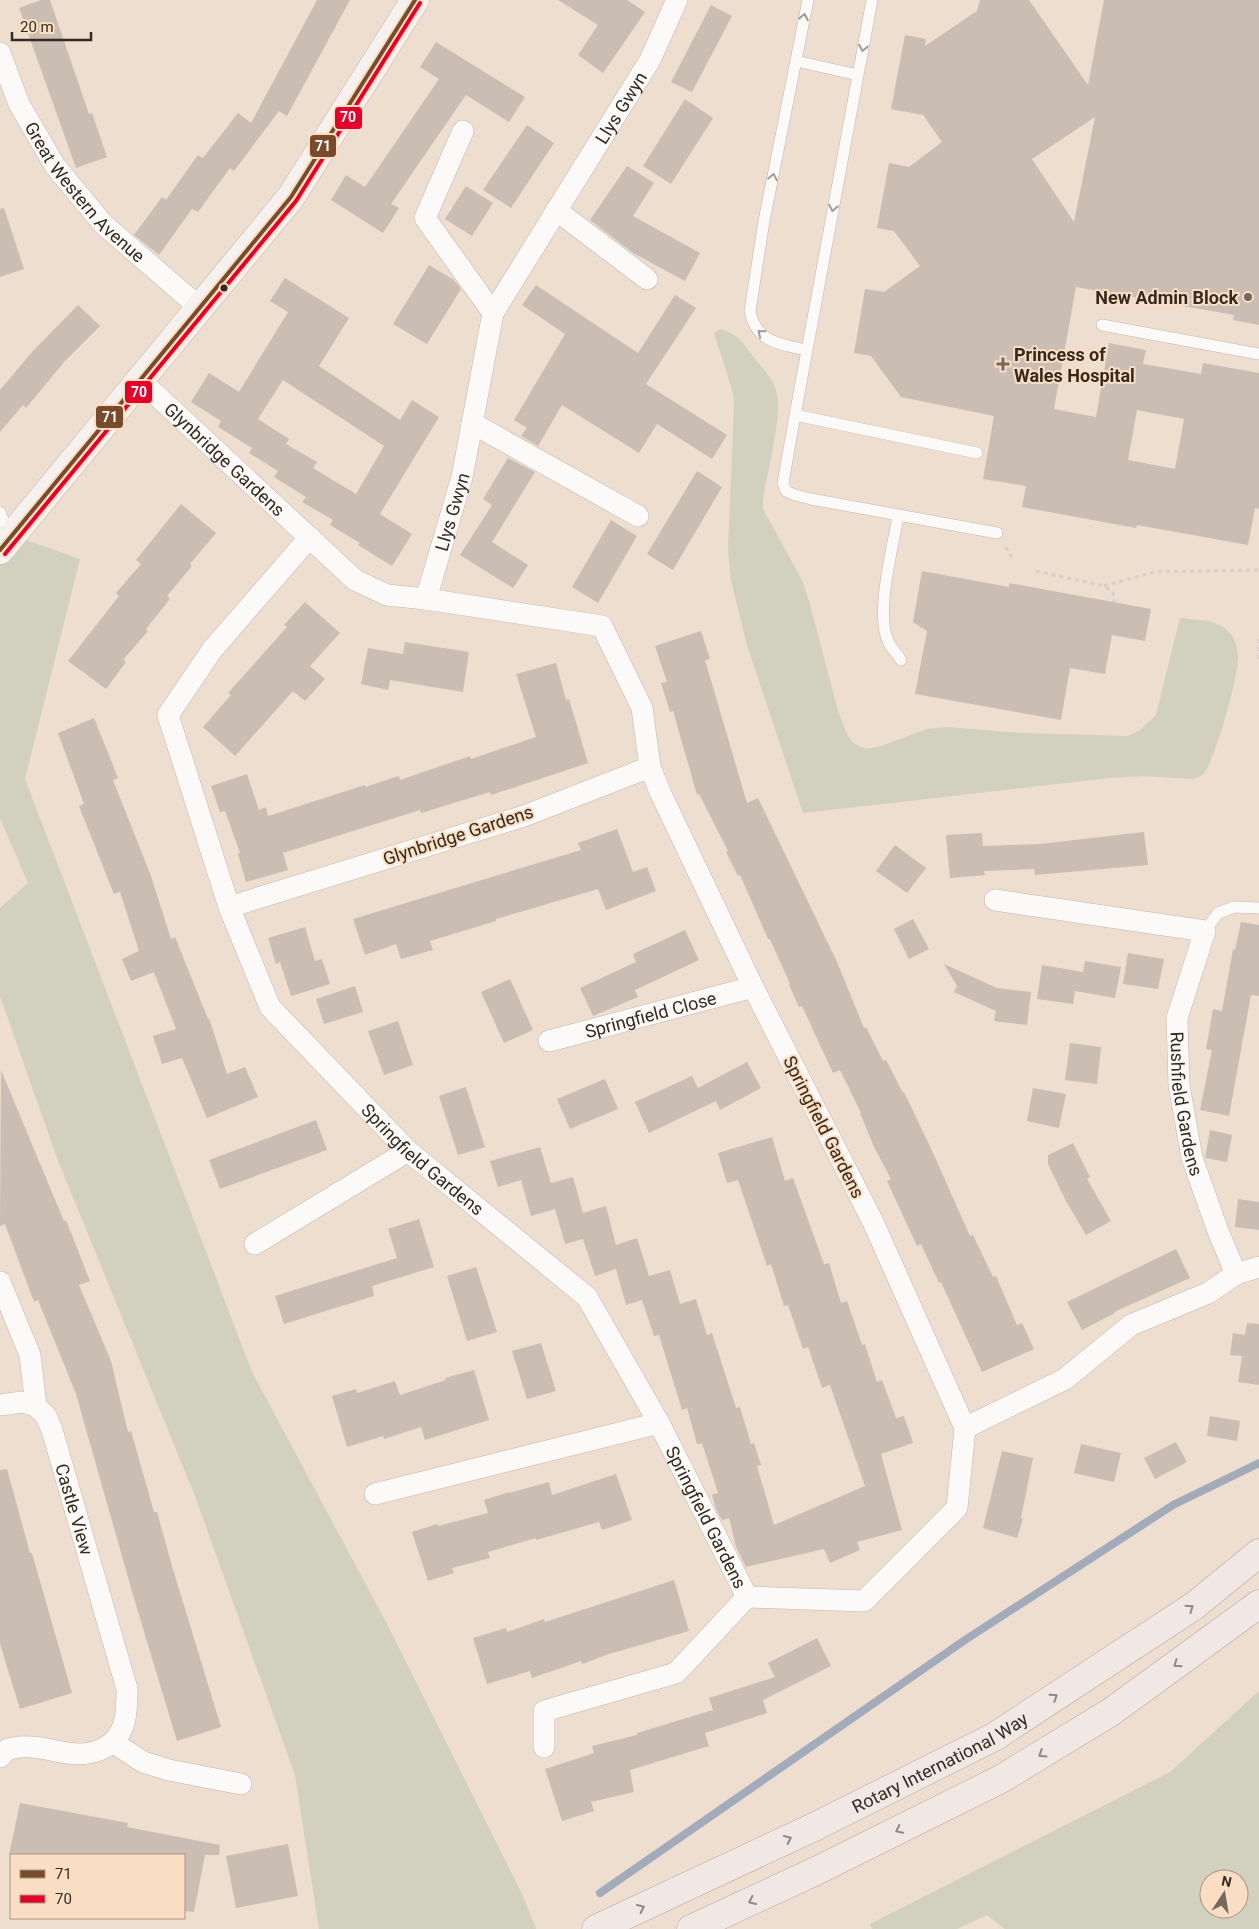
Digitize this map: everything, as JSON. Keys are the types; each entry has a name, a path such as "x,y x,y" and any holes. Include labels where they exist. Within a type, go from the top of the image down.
{"main road":[{"path":"5,544 291,197 415,0"},
{"name":"Rotary International Way","path":"596,1929 814,1827 994,1737 1194,1606 1259,1553"},
{"path":"691,1929 816,1871 1001,1779 1110,1712 1259,1604"}],"street":[{"name":"Llys Gwyn","path":"426,599 462,477 494,313 650,60 676,0"},
{"name":"Great Western Avenue","path":"0,53 18,104 55,166 103,224 200,308"},
{"path":"464,131 426,218 494,313"},
{"path":"556,210 647,278"},
{"name":"Glynbridge Gardens","path":"140,380 356,580 387,594 602,626 642,708 650,767 524,816 228,906"},
{"path":"472,423 638,516"},
{"path":"228,906 168,715 212,650 310,537"},
{"name":"Springfield Gardens","path":"228,906 270,1008 408,1151 587,1297 658,1424 747,1597 864,1601 957,1508 965,1428 873,1222 753,987 650,767"},
{"path":"995,900 1205,931"},
{"name":"Rushfield Gardens","path":"1205,931 1177,1018 1180,1085 1192,1158 1218,1232 1236,1274"},
{"name":"Springfield Close","path":"549,1041 753,987"},
{"path":"255,1244 408,1151"},
{"path":"965,1428 1065,1379 1131,1325 1208,1294 1236,1274 1259,1267"},
{"name":"Castle View","path":"0,1282 30,1355 36,1406 46,1416 52,1430 127,1689 127,1709 124,1726 114,1742"},
{"path":"0,1405 22,1402 36,1406"},
{"path":"375,1494 658,1424"},
{"path":"544,1747 544,1711 676,1673 747,1597"},
{"path":"3,1750 29,1746 77,1755 97,1752 114,1742 143,1762 169,1770 241,1784"}],"lane":[{"path":"806,350 779,344 758,332 752,324 750,311 764,221 808,0"},
{"path":"872,0 806,350 784,483 786,491 795,495 898,516 996,533"},
{"path":"796,62 858,75"},
{"path":"1102,325 1259,354"},
{"path":"795,415 977,453"},
{"path":"0,512 5,544"},
{"path":"898,516 883,618 888,641 901,660"},
{"path":"1205,931 1218,913 1234,907 1259,908"}],"path":[{"path":"1104,586 1154,572 1259,570"},
{"path":"1036,571 1104,586 1112,592 1114,602"},
{"path":"1259,639 1259,659"}],"shaded area":[{"path":"720,329 735,335 742,342 767,373 777,394 777,417 763,509 802,580 838,711 846,732 853,743 865,749 881,746 927,729 947,727 1021,733 1128,736 1140,730 1156,715 1180,618 1194,619 1214,623 1225,628 1234,639 1238,655 1234,684 1225,719 1214,752 1203,775 1193,779 1142,776 1109,778 803,813 747,645 731,580 728,551 734,406 733,393 714,333"},
{"path":"12,535 80,559 25,779 252,1372 386,1622 522,1894 536,1929 319,1929 295,1775 195,1496 57,1158 0,996 0,908 28,883 0,818 0,550"},
{"path":"1259,1691 1259,1929 1005,1929 987,1915 957,1929 872,1929 870,1924 1170,1772"}],"building":[{"path":"41,0 50,0 89,114 92,113 107,157 76,168 19,8"},
{"path":"317,0 350,0 287,116 279,111 234,171 230,168 198,212 192,209 159,255 134,235 162,197 166,200 198,155 203,158 238,113 251,123"},
{"path":"558,0 627,0 645,12 603,73 578,55 598,25"},
{"path":"980,0 1029,0 1088,85 1104,0 1259,0 1259,325 1233,320 1234,315 1076,287 1054,409 1096,417 1109,343 1146,350 1143,364 1201,374 1203,363 1259,373 1259,509 1255,508 1248,545 1137,525 1136,528 1022,507 1026,486 983,479 994,416 901,397 871,356 854,353 865,289 884,292 920,266 894,231 877,228 889,163 909,167 942,142 923,115 891,109 905,35 926,39 925,46 977,11","holes":["1095,117 1074,222 1032,159","1137,410 1184,419 1175,469 1128,460"]},
{"path":"711,5 732,16 692,92 671,82"},
{"path":"436,42 525,97 509,122 466,95 391,204 399,208 383,233 331,200 346,175 365,187 439,79 420,67"},
{"path":"685,99 713,118 671,184 643,166"},
{"path":"527,125 554,143 511,208 483,190"},
{"path":"627,166 654,183 633,216 700,253 685,281 633,253 590,220"},
{"path":"466,186 493,203 472,236 445,219"},
{"path":"4,208 24,269 0,277 0,209"},
{"path":"429,265 454,280 461,289 427,344 393,324"},
{"path":"285,278 349,318 319,366 400,420 412,400 439,417 380,514 412,534 392,566 358,545 360,543 330,525 333,520 302,502 306,497 274,477 278,471 249,453 252,448 218,427 221,421 191,402 209,373 239,392 288,312 270,301","holes":["283,380 384,446 356,494 313,468 317,462 286,444 289,439 258,419"]},
{"path":"536,285 638,353 675,295 696,308 646,384 727,435 712,459 657,424 639,453 562,405 538,446 521,436 527,428 514,420 565,334 522,305"},
{"path":"78,305 100,326 65,361 26,408 23,405 0,432 0,390 32,352"},
{"path":"508,458 535,472 492,542 528,565 513,588 460,555 492,505 483,499"},
{"path":"697,471 722,487 673,570 647,554"},
{"path":"181,504 216,533 167,596 170,599 146,629 148,631 123,660 126,662 106,689 68,661 119,596 116,593 141,564 136,560"},
{"path":"611,520 637,536 598,603 572,587"},
{"path":"922,571 1009,587 1009,583 1151,609 1145,641 1112,635 1105,674 1070,668 1061,720 915,694 927,631 913,622"},
{"path":"305,602 340,633 310,666 325,679 305,701 293,691 235,756 203,727 231,695 228,693 287,627 284,625"},
{"path":"701,631 710,659 705,660 747,803 758,798 837,962 864,1028 866,1027 883,1061 886,1060 904,1092 970,1236 973,1235 993,1277 996,1276 1017,1325 1022,1323 1034,1349 982,1372 941,1282 939,1283 921,1244 917,1246 887,1181 891,1179 874,1147 861,1113 840,1070 833,1073 802,1006 799,1007 740,875 738,876 726,852 728,851 699,794 697,795 673,711 670,712 661,683 667,682 655,646"},
{"path":"405,642 469,652 463,692 390,680 388,690 361,684 368,648 403,654"},
{"path":"556,663 566,700 569,699 588,763 491,795 490,792 421,813 420,810 283,853 288,870 246,882 238,854 240,853 225,811 220,812 211,786 247,774 259,810 266,807 268,816 365,785 365,787 399,776 400,780 470,756 471,759 536,737 516,674"},
{"path":"94,718 118,778 113,780 151,876 171,939 175,937 209,1018 227,1074 245,1067 258,1097 207,1118 182,1058 162,1064 153,1036 176,1029 154,972 131,981 122,959 139,951 120,892 114,894 79,806 84,804 58,733"},
{"path":"617,829 633,872 647,867 656,891 606,910 598,889 496,919 496,921 430,941 433,950 401,959 396,944 365,955 353,919 581,850 578,843"},
{"path":"1144,832 1148,865 1035,875 1034,869 984,871 985,875 950,878 946,835 982,833 983,846 1040,844"},
{"path":"895,845 926,868 907,893 876,871"},
{"path":"913,919 929,949 909,959 894,929"},
{"path":"1241,922 1259,925 1259,996 1251,995 1229,1116 1200,1110 1212,1050 1206,1049 1213,1009 1222,1011 1233,949 1235,950"},
{"path":"305,927 315,961 322,959 330,984 291,996 280,962 276,964 268,938"},
{"path":"685,930 699,960 635,990 638,997 593,1016 580,988 636,962 633,954"},
{"path":"1128,953 1164,959 1158,989 1123,984"},
{"path":"1085,961 1121,967 1115,998 1075,991 1073,1004 1037,999 1042,965 1083,972"},
{"path":"944,964 997,988 1031,992 1027,1025 994,1021 996,1011 954,992 957,986"},
{"path":"510,979 533,1030 504,1043 481,992"},
{"path":"355,986 363,1012 324,1024 316,999"},
{"path":"398,1021 413,1065 384,1075 368,1031"},
{"path":"1070,1043 1101,1047 1097,1084 1065,1080"},
{"path":"747,1062 761,1088 720,1110 716,1101 649,1133 635,1102 692,1076 698,1088"},
{"path":"1,1070 64,1221 66,1220 90,1281 79,1285 111,1361 128,1432 131,1431 154,1512 157,1512 221,1727 177,1741 76,1394 38,1300 34,1302 5,1224 0,1226"},
{"path":"605,1079 618,1109 570,1129 557,1099"},
{"path":"466,1087 485,1147 458,1155 439,1096"},
{"path":"1033,1088 1066,1094 1059,1128 1027,1121"},
{"path":"316,1120 327,1150 220,1189 209,1160"},
{"path":"1210,1130 1232,1135 1227,1162 1205,1158"},
{"path":"772,1137 785,1181 793,1178 824,1264 829,1263 841,1303 847,1301 862,1345 865,1344 877,1382 882,1380 896,1418 904,1416 913,1443 881,1454 902,1530 857,1542 860,1550 830,1563 824,1549 746,1567 736,1547 729,1518 722,1520 716,1509 712,1495 718,1493 702,1443 697,1444 687,1408 682,1410 659,1335 654,1336 642,1300 626,1305 616,1269 595,1276 583,1239 565,1244 555,1209 531,1216 521,1180 498,1187 490,1161 540,1147 551,1183 573,1177 583,1213 606,1206 616,1245 637,1238 649,1276 670,1270 680,1304 696,1299 707,1335 712,1333 736,1408 740,1407 751,1444 754,1443 761,1465 757,1466 774,1525 865,1486 830,1385 822,1388 808,1347 803,1349 788,1305 784,1306 771,1264 767,1266 738,1180 727,1183 718,1153"},
{"path":"1073,1143 1090,1177 1087,1179 1111,1221 1086,1235 1066,1201 1048,1164 1048,1155"},
{"path":"1238,1199 1259,1202 1259,1230 1235,1227"},
{"path":"419,1219 434,1267 372,1286 374,1296 284,1324 275,1296 397,1258 388,1229"},
{"path":"1176,1249 1190,1278 1114,1312 1082,1330 1067,1302"},
{"path":"476,1267 497,1332 467,1341 447,1276"},
{"path":"1247,1323 1259,1324 1259,1385 1238,1382 1242,1356 1230,1355 1233,1333 1245,1335"},
{"path":"541,1343 556,1391 527,1399 512,1351"},
{"path":"474,1370 489,1420 425,1440 421,1427 384,1439 383,1436 347,1447 332,1396 356,1389 357,1393 395,1381 400,1395 446,1380 445,1378"},
{"path":"1210,1416 1240,1421 1237,1441 1207,1436"},
{"path":"1176,1442 1187,1462 1155,1479 1144,1458"},
{"path":"1081,1444 1121,1453 1114,1482 1074,1473"},
{"path":"1002,1451 1033,1458 1021,1518 1023,1519 1017,1538 983,1528"},
{"path":"7,1469 72,1693 20,1709 0,1644 0,1470"},
{"path":"616,1474 632,1520 602,1530 599,1522 488,1552 490,1558 452,1568 454,1573 428,1581 412,1532 437,1524 438,1526 488,1513 484,1500 509,1492 549,1482 552,1495"},
{"path":"674,1580 689,1631 609,1654 582,1664 581,1661 532,1678 530,1671 487,1684 473,1638 506,1628 507,1632 544,1619 545,1622"},
{"path":"817,1638 831,1666 763,1700 767,1713 705,1733 709,1746 630,1770 634,1792 591,1802 594,1811 562,1821 545,1769 594,1753 592,1746 637,1735 637,1733 713,1710 709,1698 775,1677 768,1663"},
{"path":"20,1803 128,1823 127,1827 220,1845 219,1855 205,1855 194,1912 185,1911 185,1854 9,1855"},
{"path":"288,1844 298,1896 236,1908 226,1856"}],"waterway":[{"path":"600,1893 965,1640 1173,1505 1259,1463"}],"transit line":[{"name":"71","path":"0,550 291,197 415,0"},
{"name":"70","path":"5,554 296,201 420,3"}],"place":[{"name":"New Admin Block","path":"1248,297"},
{"name":"Princess of Wales Hospital","path":"1003,364"}]}
